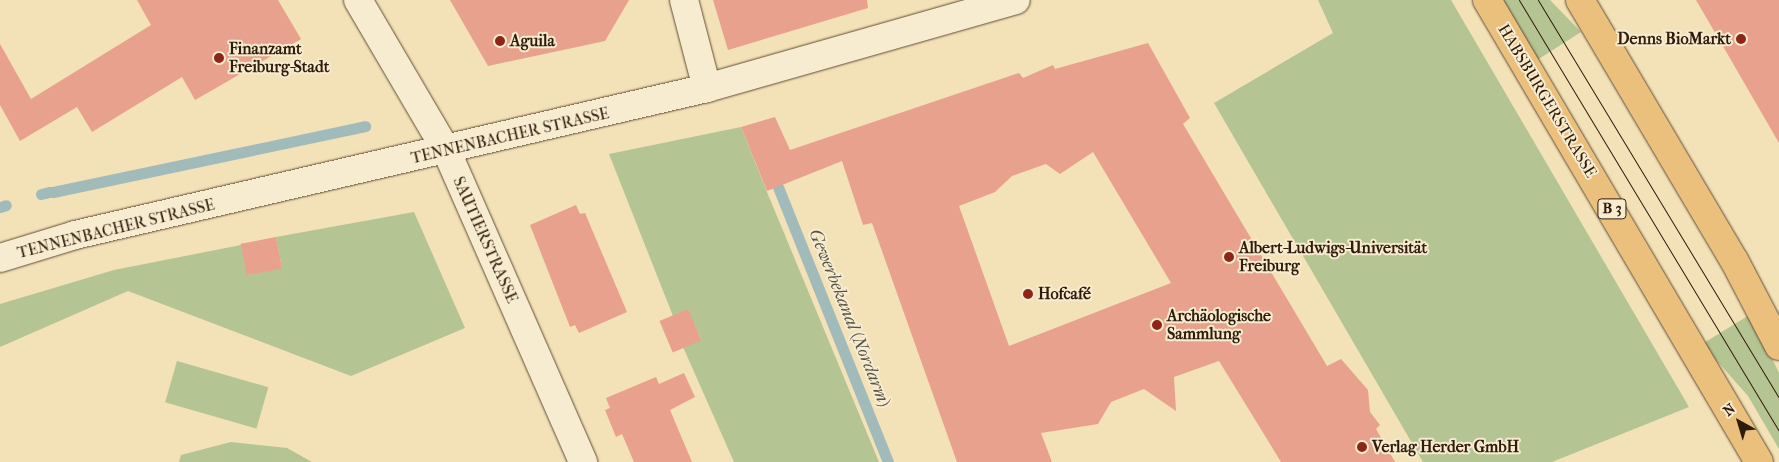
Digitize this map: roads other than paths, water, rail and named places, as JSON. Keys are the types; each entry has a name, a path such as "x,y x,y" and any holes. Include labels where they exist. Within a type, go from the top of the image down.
{"main road":[{"name":"HABSBURGERSTRASSE","path":"1487,0 1759,462"},
{"path":"1580,0 1734,260 1779,346"}],"street":[{"name":"SAUTIERSTRASSE","path":"358,0 447,152 583,462"},
{"path":"684,0 707,88"},
{"name":"TENNENBACHER STRASSE","path":"0,258 75,235 447,152 707,88 1016,0"}],"waterway":[{"path":"53,192 365,126"},
{"name":"Gewerbekanal (Nordarm)","path":"778,187 888,462"},
{"path":"41,194 50,192"},
{"path":"0,207 6,205"}],"tram line":[{"path":"1519,0 1779,431"},
{"path":"1538,0 1779,398"}],"place":[{"name":"Denns BioMarkt","path":"1741,39"},
{"name":"Aguila","path":"500,41"},
{"name":"Finanzamt Freiburg-Stadt","path":"219,58"},
{"name":"Albert-Ludwigs-Universität Freiburg","path":"1229,257"},
{"name":"Hofcafé","path":"1028,294"},
{"name":"Archäologische Sammlung","path":"1157,325"},
{"name":"Verlag Herder GmbH","path":"1362,447"}]}
